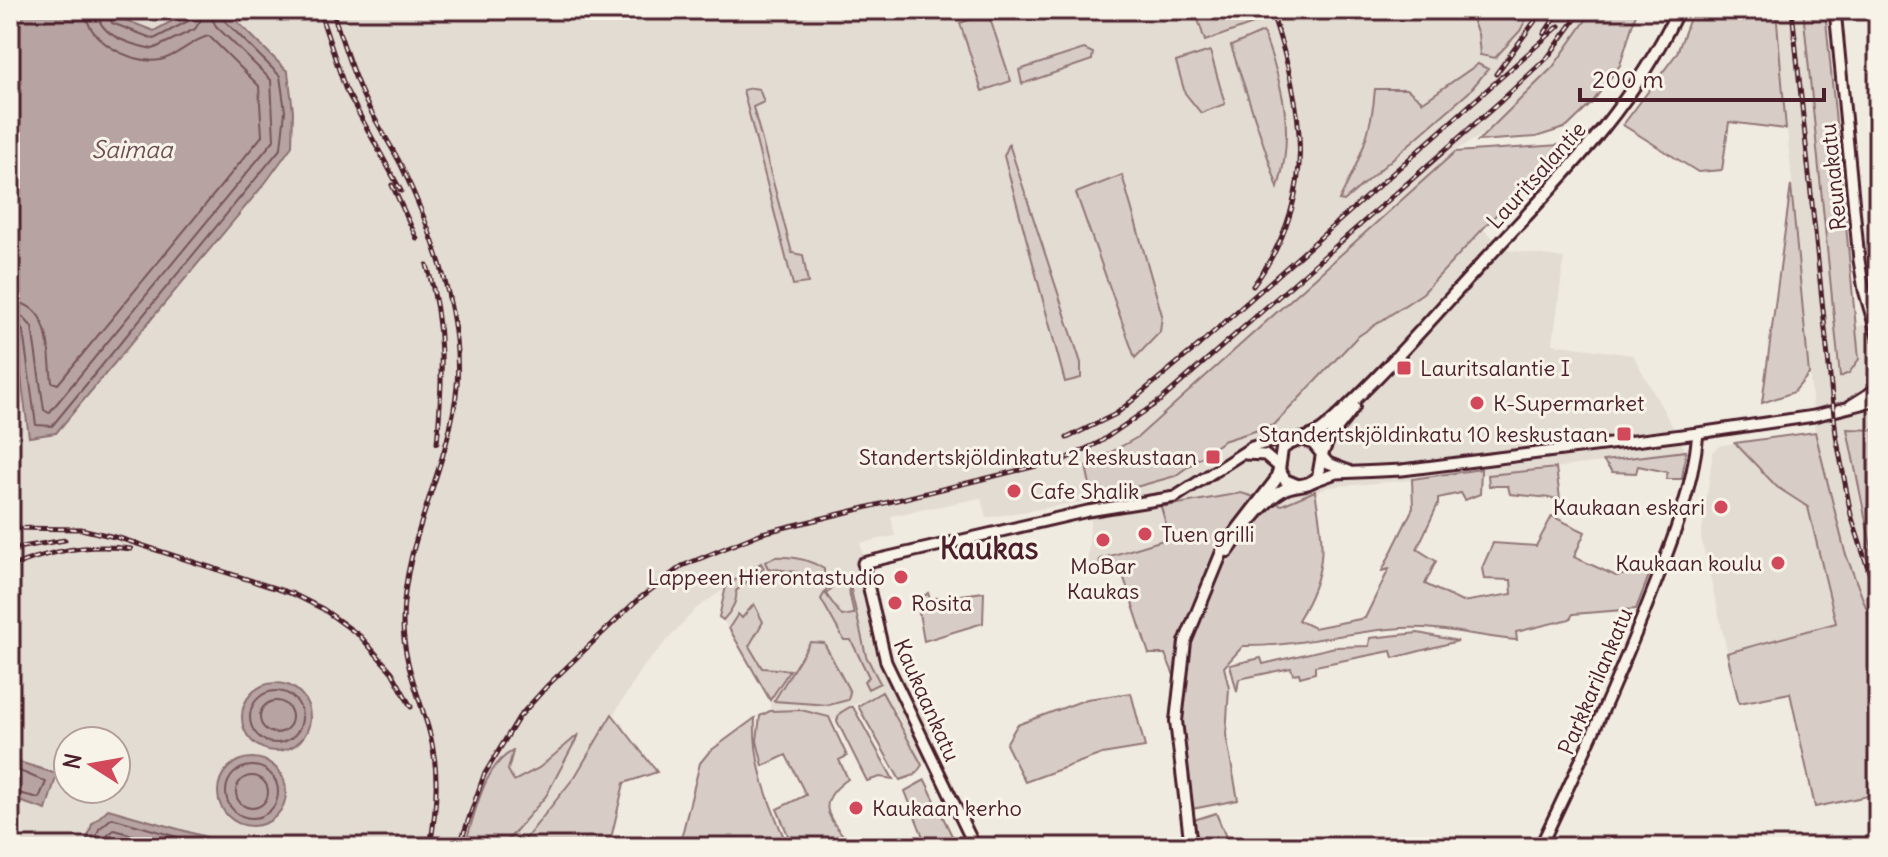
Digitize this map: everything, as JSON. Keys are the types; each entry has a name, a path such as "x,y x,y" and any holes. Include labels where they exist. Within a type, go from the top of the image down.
{"main road":[{"name":"Lauritsalantie","path":"1322,456 1334,431 1402,351 1609,125 1648,67 1678,10"},
{"name":"Lauritsalantie","path":"1299,439 1321,432 1402,351"},
{"path":"1191,847 1177,740 1176,701 1185,642 1211,575 1234,531 1275,481 1282,449 1299,439 1313,443 1322,456 1321,471 1314,481 1277,494 1211,575"},
{"path":"1278,468 1285,480 1297,485"}],"street":[{"name":"Reunakatu","path":"1835,10 1859,260 1878,338"},
{"path":"1846,408 1878,388"},
{"path":"1314,481 1352,472 1402,470 1698,433 1878,400"},
{"name":"Parkkarilankatu","path":"1540,847 1597,728 1670,547 1687,496 1698,433"},
{"path":"1238,457 1260,444 1299,439"},
{"path":"1238,457 1259,453 1269,457 1278,468"},
{"path":"1322,456 1328,463 1352,472"},
{"name":"Kaukaankatu","path":"975,847 886,662 863,563 1088,511 1175,497 1238,457"}],"shaded area":[{"path":"116,10 192,10 154,31 115,16"},
{"path":"226,10 1592,10 1572,49 1507,120 1458,149 1139,437 1086,466 1092,499 1127,492 1211,453 1223,441 1274,425 1357,337 1423,293 1483,229 1508,250 1564,258 1553,344 1633,355 1686,451 1556,468 1329,487 1282,505 1241,493 1162,507 1170,538 1100,559 1099,566 1087,567 1092,500 986,518 981,498 891,516 895,536 860,543 891,661 898,675 912,682 932,734 922,765 894,709 859,702 840,713 837,721 801,710 770,711 770,700 723,620 736,591 761,563 696,609 644,666 576,775 519,847 10,847 10,333 15,332 29,436 56,433 288,153 288,72"},
{"path":"1216,10 1277,10 1279,15 1205,41 1197,16"},
{"path":"1468,10 1478,10 1480,14 1486,10 1531,10 1520,31 1495,58 1480,55 1478,34"},
{"path":"1593,10 1637,10 1620,65 1591,104 1567,127 1536,137 1478,141 1553,67"},
{"path":"1693,10 1776,10 1786,129 1729,122 1722,170 1698,172 1623,125 1677,53"},
{"name":"Kaukaan koulu","path":"1776,10 1803,10 1840,376 1859,359 1856,327 1878,320 1878,435 1876,430 1847,430 1860,504 1878,567 1878,648 1735,685 1701,538 1713,452 1721,445 1815,432"},
{"path":"1803,10 1825,10 1859,359 1849,373 1840,377"},
{"path":"988,13 1011,81 982,91 960,23"},
{"path":"1263,32 1281,90 1286,128 1286,147 1278,188 1231,46"},
{"path":"1084,49 1093,53 1092,60 1022,84 1019,70"},
{"path":"1210,51 1225,104 1201,113 1185,93 1176,62"},
{"path":"1478,64 1488,69 1469,92 1344,201 1339,200 1363,146 1375,89 1407,89 1423,102"},
{"path":"759,89 764,102 753,107 792,253 803,255 808,283 793,285 743,90"},
{"path":"1009,144 1081,363 1081,378 1065,382 1004,156"},
{"path":"1561,145 1423,293 1357,337 1274,425 1223,441 1175,476 1093,499 1086,466 1138,437 1455,152"},
{"path":"1122,175 1162,315 1160,332 1135,358 1076,193"},
{"path":"1791,185 1809,374 1794,392 1762,403"},
{"path":"1847,429 1877,430 1878,492 1872,551"},
{"path":"1815,432 1845,552 1878,639 1878,794 1815,807 1790,693 1739,703 1727,653 1836,623 1808,507 1777,487 1735,443"},
{"path":"1686,451 1682,479 1666,479 1667,472 1638,466 1636,473 1612,472 1603,461"},
{"path":"1556,468 1560,499 1510,494 1508,486 1489,486 1488,475"},
{"path":"1481,469 1480,494 1465,500 1461,493 1438,498 1417,549 1436,561 1425,584 1462,602 1512,594 1511,580 1484,579 1482,568 1493,543 1536,546 1552,516 1585,532 1574,557 1616,576 1651,570 1636,609 1573,614 1570,619 1516,632 1517,640 1402,628 1283,644 1243,646 1224,667 1229,688 1226,735 1238,800 1192,809 1181,726 1182,694 1165,654 1149,654 1122,572 1116,564 1099,566 1100,559 1170,538 1161,507 1241,493 1282,505 1315,491 1321,557 1315,587 1298,620 1314,628 1365,618 1389,569 1382,571 1413,508 1412,479"},
{"path":"775,557 812,563 824,569 824,576 768,568 765,562"},
{"path":"761,563 764,568 736,591 733,607 723,620 719,617 726,586"},
{"path":"835,581 849,581 866,656 880,683 868,689 864,681 869,677 851,640 844,640 821,599 828,587 831,589 826,594 842,616 854,614 847,582"},
{"path":"984,592 983,623 924,641 917,602 928,593 930,599"},
{"path":"754,604 763,622 749,646 762,668 790,670 770,700 729,628 738,614 742,618"},
{"path":"1418,633 1458,641 1393,658 1391,651 1315,666 1315,673 1300,677 1299,673 1293,674 1291,668 1239,679 1237,692 1230,665 1261,658 1263,664 1335,647 1369,646 1370,638"},
{"path":"810,642 824,643 850,692 848,700 829,705 774,701"},
{"path":"882,692 922,765 915,775 900,780 858,706"},
{"path":"1131,693 1145,747 1102,754 1025,782 1006,744 1017,725 1087,699"},
{"path":"853,707 893,779 880,777 867,781 837,721 840,713"},
{"path":"801,710 829,717 847,756 839,760 848,779 830,797 828,813 853,847 793,847 777,809 806,795 786,755 763,766 757,741 760,716 770,711"},
{"path":"612,714 657,772 624,783 609,847 519,847 576,775"},
{"path":"755,718 760,768 788,847 679,847 700,763 709,752"},
{"path":"579,734 546,796 502,847 464,847 481,793 502,758 513,751 508,770 514,781 539,768"},
{"path":"925,780 955,847 927,847 905,791"},
{"path":"1216,813 1230,847 1199,847 1194,820"}],"water":[{"name":"Saimaa","path":"10,10 116,10 115,16 154,31 192,10 226,10 288,72 293,111 292,146 266,182 56,433 29,437 15,332 10,333"},
{"path":"276,683 300,693 310,717 300,741 276,751 252,741 242,717 252,693"},
{"path":"252,758 276,768 286,792 276,816 252,826 228,816 218,792 228,768"},
{"path":"10,759 52,772 52,790 46,810 10,798"},
{"path":"108,809 227,843 226,847 85,847 92,824"}],"railway":[{"path":"319,10 345,88 401,191"},
{"path":"332,10 363,96 401,165 424,217 450,301 455,330 457,386 453,416 410,562 403,622 408,662 432,742 436,772 430,847"},
{"path":"1253,286 1274,252 1289,219 1297,185 1300,151 1292,82 1271,10"},
{"path":"1496,74 1543,10"},
{"path":"1544,34 1560,10"},
{"path":"459,847 484,775 519,717 636,601 682,566 762,533 1065,459 1100,442 1161,400 1502,100 1548,57 1582,10"},
{"path":"1792,10 1836,435 1851,515 1878,600"},
{"path":"1067,438 1116,414 1199,345 1559,26"},
{"path":"392,185 417,239"},
{"path":"427,265 440,331 437,443"},
{"path":"10,528 81,529 119,538 293,594 323,609 360,636 392,672 411,707"},
{"path":"10,549 65,540"},
{"path":"10,567 69,550 100,547 131,549"}],"place":[{"name":"Lauritsalantie I","path":"1404,368"},
{"name":"K-Supermarket","path":"1477,403"},
{"name":"Standertskjöldinkatu 10 keskustaan","path":"1624,434"},
{"name":"Standertskjöldinkatu 2 keskustaan","path":"1213,457"},
{"name":"Cafe Shalik","path":"1014,491"},
{"name":"Kaukaan eskari","path":"1721,507"},
{"name":"Tuen grilli","path":"1145,534"},
{"name":"MoBar Kaukas","path":"1103,540"},
{"name":"Kaukaan koulu","path":"1778,563"},
{"name":"Lappeen Hierontastudio","path":"901,577"},
{"name":"Rosita","path":"895,603"},
{"name":"Kaukaan kerho","path":"856,808"}],"district":[{"name":"Kaukas","path":"989,549"}]}
